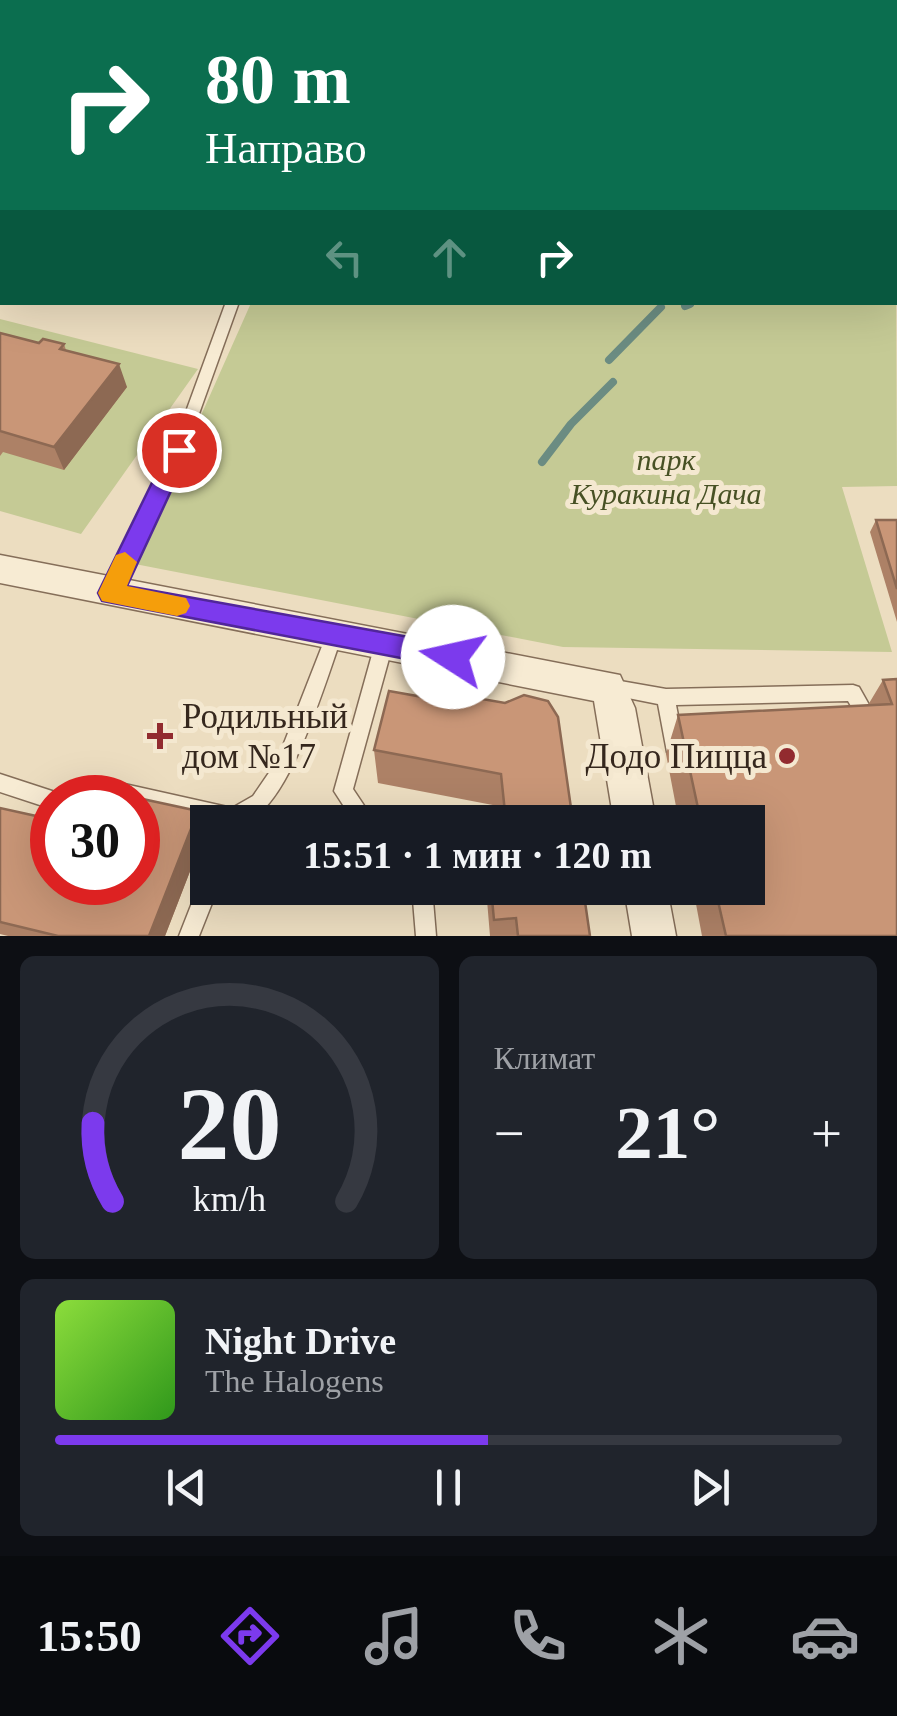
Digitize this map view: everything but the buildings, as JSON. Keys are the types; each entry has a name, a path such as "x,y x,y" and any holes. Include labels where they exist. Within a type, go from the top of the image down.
{"street":[{"path":"0,569 606,687 616,708 632,805"},
{"path":"649,905 654,936"}],"lane":[{"path":"111,593 179,450 233,305"},
{"path":"256,805 284,766 334,636"},
{"path":"353,805 343,791 384,644"},
{"path":"606,687 666,696 853,692 868,719"},
{"path":"666,696 680,768"},
{"path":"0,783 30,793"},
{"path":"160,802 190,809"},
{"path":"189,936 201,905"},
{"path":"423,905 426,936"}],"green space":[{"name":"парк Куракина Дача","path":"250,305 896,305 897,486 842,487 892,652 563,647 135,564"},
{"path":"0,319 198,369 81,534 0,511"}],"waterway":[{"path":"609,360 661,307"},
{"path":"542,462 571,424 613,382"}],"slow traffic":[{"path":"125,562 111,593 177,606"}],"place":[{"name":"Родильный дом №17","path":"160,736"},
{"name":"Додо Пицца","path":"787,756"}],"route":[{"path":"179,450 111,593 453,657"}]}
